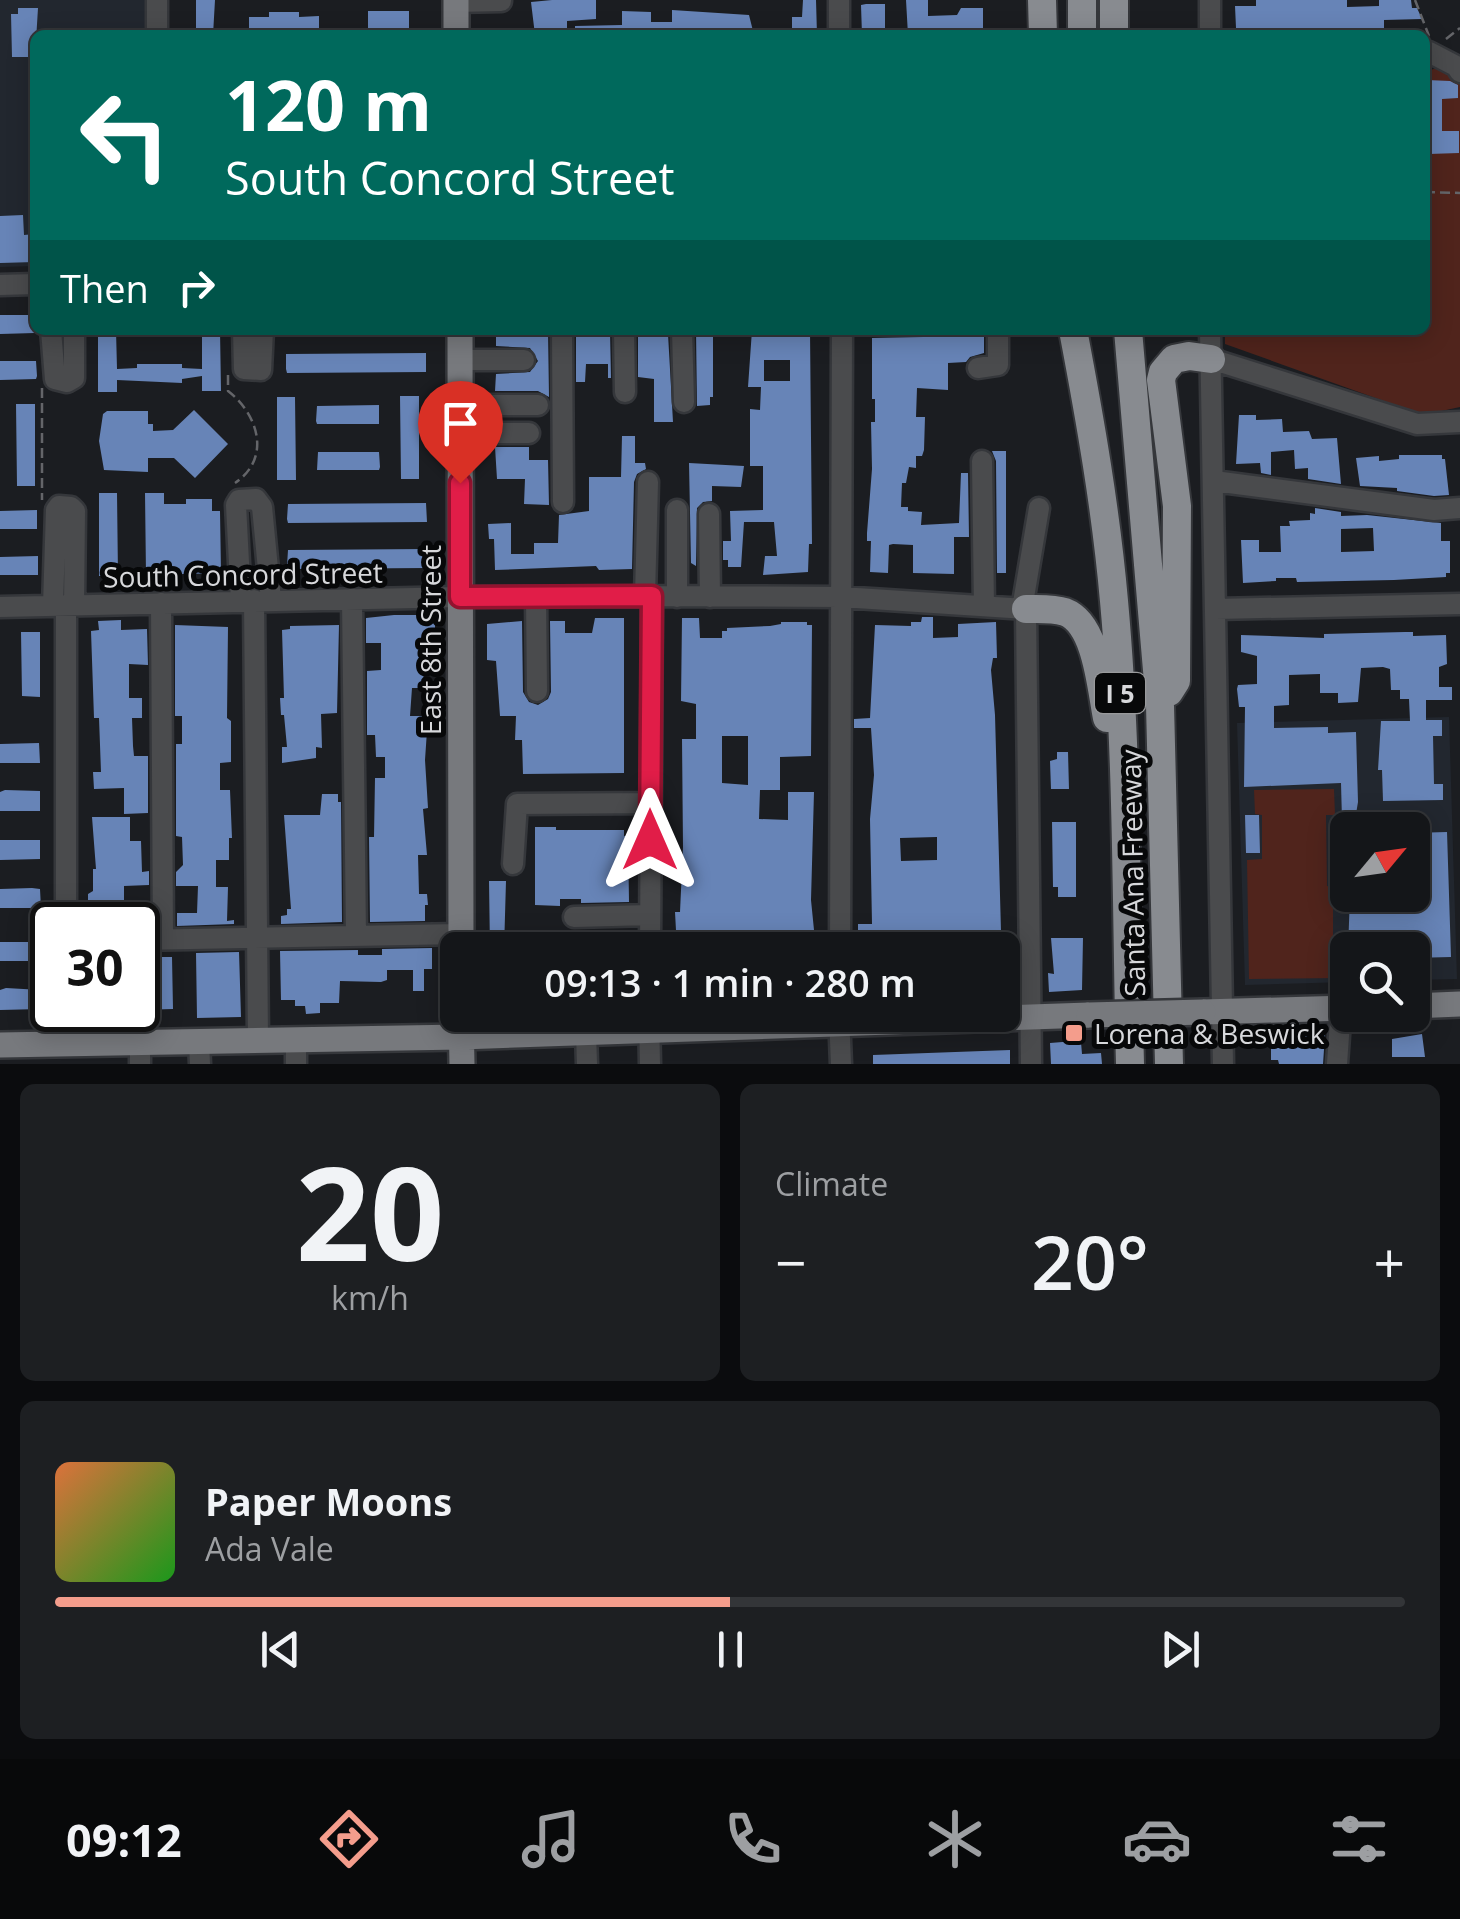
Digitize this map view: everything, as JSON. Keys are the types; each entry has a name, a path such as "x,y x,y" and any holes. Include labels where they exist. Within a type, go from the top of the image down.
{"highway":[{"path":"1042,0 1044,30"},
{"path":"1064,0 1064,30"},
{"path":"1082,0 1082,30"},
{"path":"1114,0 1114,30"},
{"name":"I 5","path":"1074,335 1089,411"},
{"path":"1086,335 1089,411"},
{"path":"1116,335 1132,381"},
{"name":"I 5","path":"1128,335 1132,381"},
{"path":"1160,705 1176,681 1177,506 1161,380 1174,359 1189,356 1211,360"},
{"name":"Santa Ana Freeway","path":"1132,381 1160,705 1169,1064"},
{"name":"Santa Ana Freeway","path":"1089,411 1114,597 1130,1064"},
{"path":"1024,609 1074,616 1089,636 1123,798"}],"main road":[{"path":"456,1 456,30"},
{"name":"East 8th Street","path":"460,335 461,932"},
{"path":"1430,1005 1460,1004"},
{"path":"1020,1018 1330,1008"},
{"path":"0,1045 66,1044 140,1053 200,1053 258,1040 296,1052 440,1029"},
{"path":"461,1032 462,1064"},
{"path":"568,1032 592,1032"}],"street":[{"path":"157,0 157,30"},
{"path":"838,0 839,30"},
{"path":"1210,0 1210,30"},
{"path":"456,1 501,1"},
{"path":"1430,55 1460,72"},
{"path":"0,285 30,284"},
{"path":"51,335 54,379 67,382 74,378 74,335"},
{"path":"243,335 244,369 261,370 262,335"},
{"path":"562,335 563,502"},
{"path":"624,335 625,392"},
{"path":"682,335 684,402"},
{"path":"840,932 842,335"},
{"path":"978,368 998,365 998,335"},
{"path":"1210,335 1216,609 1212,1011 1222,1064"},
{"path":"460,360 524,360"},
{"path":"1211,360 1417,424 1460,422"},
{"path":"460,404 538,405"},
{"path":"460,434 486,425 529,432"},
{"path":"982,461 984,606"},
{"path":"1214,481 1434,510 1460,508"},
{"path":"648,482 650,932"},
{"path":"255,600 236,509 239,500 256,499 262,507 255,600 258,1040"},
{"path":"56,510 59,506 75,511 64,606 66,902"},
{"path":"1031,1064 1024,609 1039,508"},
{"path":"677,510 678,596"},
{"path":"709,514 710,597"},
{"name":"South Concord Street","path":"0,607 352,598 678,596 842,597 1024,609"},
{"path":"536,597 537,691"},
{"path":"352,598 356,936"},
{"path":"161,603 163,939"},
{"path":"1216,609 1460,604"},
{"path":"512,864 517,804 650,802"},
{"path":"574,917 650,915"},
{"path":"160,939 356,936 440,941"},
{"path":"66,1032 66,1044"},
{"path":"649,1032 650,1064"},
{"path":"840,1032 840,1064"},
{"path":"1338,1064 1341,1032"},
{"path":"586,1033 587,1064"}],"path":[{"path":"1415,0 1429,30"},
{"path":"1449,36 1460,28"},
{"path":"1430,192 1460,193"},
{"path":"236,509 228,509 228,487 244,476 258,443 250,413 228,391 228,364 244,365"},
{"path":"54,379 42,379 42,510 56,510"}],"shaded area":[{"path":"0,0 146,0 146,30 30,30 30,266 0,267"},
{"path":"1460,65 1460,407 1423,415 1225,344 1225,335 1430,335 1430,70"},
{"path":"1449,717 1457,979 1430,980 1430,932 1330,932 1330,982 1245,985 1237,723"},
{"path":"1334,789 1335,812 1326,815 1327,886 1333,912 1330,978 1249,979 1247,860 1262,859 1262,815 1255,814 1254,790"}],"building":[{"path":"196,0 215,0 213,30 196,30"},
{"path":"596,0 596,19 567,21 567,30 534,30 531,2"},
{"path":"803,0 816,0 817,30 792,30 792,17 802,17"},
{"path":"906,0 928,0 928,16 957,15 961,8 983,8 983,30 908,30"},
{"path":"1256,0 1347,0 1347,7 1379,6 1379,0 1411,0 1412,8 1417,8 1422,19 1384,20 1384,30 1236,28 1235,6 1256,6"},
{"path":"885,4 885,30 862,30 861,5"},
{"path":"18,8 38,8 37,30 30,30 30,57 12,57 11,14 18,14"},
{"path":"672,10 749,15 753,30 575,30 575,26 622,25 622,11 651,12 651,22 672,22"},
{"path":"368,11 409,11 409,28 368,29"},
{"path":"269,12 319,16 319,30 249,30 249,17 269,17"},
{"path":"1430,80 1458,85 1458,98 1442,99 1442,131 1459,131 1459,153 1430,154"},
{"path":"23,215 24,235 30,234 30,262 0,263 0,216"},
{"path":"0,315 30,315 30,333 0,334"},
{"path":"98,335 116,335 117,369 137,368 137,364 182,364 182,368 202,369 202,335 220,335 221,391 202,391 202,376 182,379 182,383 117,380 117,392 98,392"},
{"path":"496,335 548,335 549,397 538,391 495,391 496,374 530,372 538,361 530,348 496,346"},
{"path":"610,335 611,378 608,364 586,364 585,382 576,382 576,337"},
{"path":"638,335 668,335 673,422 654,422 654,379 638,377"},
{"path":"696,335 713,335 713,397 710,405 697,406"},
{"path":"752,335 810,335 812,544 808,572 763,575 765,556 777,556 774,522 744,522 741,567 728,567 728,560 723,560 723,541 731,541 730,511 763,510 763,466 750,466 750,409 760,410 761,387 748,387","holes":["764,360 790,360 790,381 764,381"]},
{"path":"984,335 984,353 966,362 948,363 948,390 917,388 916,417 925,417 924,450 922,456 916,456 916,468 909,467 906,483 902,483 901,507 922,512 921,525 959,523 961,473 968,473 969,537 954,537 954,574 913,573 913,545 893,544 889,545 888,573 870,572 871,541 867,541 867,533 871,422 875,422 872,338"},
{"path":"426,353 426,372 287,373 286,369 286,354"},
{"path":"0,361 36,361 36,379 0,380"},
{"path":"400,396 419,396 419,479 401,479"},
{"path":"277,397 295,397 296,480 277,480"},
{"path":"16,404 35,404 35,486 17,486"},
{"path":"379,405 379,424 316,421 317,406"},
{"path":"194,410 228,444 195,478 174,458 148,458 148,472 104,470 99,441 103,414 107,411 148,411 148,424 153,424 153,431 173,430"},
{"path":"1239,415 1256,415 1256,420 1282,419 1283,432 1309,431 1312,439 1337,438 1341,484 1308,479 1308,468 1295,469 1294,450 1271,452 1271,475 1261,473 1260,463 1236,464"},
{"path":"622,436 635,436 635,463 645,463 646,469 637,474 634,482 632,569 599,570 596,566 495,570 494,539 489,539 488,524 511,523 511,554 534,554 534,543 558,543 559,515 589,511 589,477 621,477"},
{"path":"495,447 529,447 529,460 548,460 549,505 524,504 525,479 497,479"},
{"path":"992,451 1006,451 1006,573 997,573 996,461"},
{"path":"318,452 379,452 380,467 317,470"},
{"path":"1399,455 1442,455 1449,495 1360,486 1356,458 1379,456 1379,461 1399,459"},
{"path":"689,463 744,466 741,487 712,486 712,501 697,508 696,566 691,563"},
{"path":"99,493 117,493 118,576 99,576"},
{"path":"145,493 164,493 164,504 212,499 212,511 220,511 221,573 146,575"},
{"path":"426,503 427,522 288,523 287,519 288,504"},
{"path":"1315,508 1341,512 1341,516 1441,523 1441,541 1450,541 1450,573 1446,577 1394,580 1297,582 1296,578 1276,578 1243,583 1241,540 1259,540 1259,552 1281,552 1280,526 1290,526 1289,521 1310,520 1310,513 1315,514","holes":["1373,528 1374,551 1341,552 1341,529"]},
{"path":"37,510 37,529 0,529 0,511"},
{"path":"427,549 427,568 287,566 288,550"},
{"path":"38,556 38,575 0,575 0,557"},
{"path":"435,615 435,666 424,666 423,688 412,688 410,716 428,716 428,808 423,809 427,855 418,855 419,894 427,894 428,905 425,921 370,922 369,837 374,837 375,778 385,778 385,757 376,757 375,735 367,735 367,671 381,670 381,643 366,643 366,618"},
{"path":"933,617 933,638 958,637 958,624 996,622 997,658 993,658 991,670 1002,932 858,932 858,924 872,924 870,819 874,775 871,728 854,728 854,719 870,718 875,625 911,626 911,622","holes":["937,837 937,860 901,861 900,838"]},
{"path":"595,618 624,618 624,773 523,774 522,740 515,740 516,716 500,716 496,661 487,660 487,624 522,621 523,692 529,702 538,705 551,692 550,621 565,621 565,633 592,633"},
{"path":"682,618 699,618 700,638 722,638 722,631 727,628 781,622 812,625 811,756 780,757 780,790 760,790 759,819 788,820 788,792 814,792 811,900 814,932 676,932 683,847 682,739 696,739 696,704 681,701","holes":["722,736 748,736 748,785 722,783"]},
{"path":"121,620 121,630 147,629 148,665 129,664 129,698 142,698 142,718 132,718 133,746 134,756 148,756 148,813 124,814 124,788 94,789 93,772 101,772 99,718 94,718 91,631 99,630 98,621"},
{"path":"175,625 228,627 227,718 231,721 231,762 220,763 220,790 230,790 232,838 229,860 216,860 216,887 228,887 227,921 234,920 234,924 177,926 177,913 197,913 198,886 176,886 176,872 183,865 182,837 176,836 176,744 182,744 182,716 175,716"},
{"path":"339,625 337,713 321,714 322,748 316,747 316,758 282,763 282,747 287,747 280,698 284,698 282,630 290,626"},
{"path":"21,632 40,632 40,697 22,696"},
{"path":"1324,634 1446,635 1447,664 1439,667 1439,687 1452,687 1452,700 1426,700 1426,720 1442,720 1442,736 1433,736 1434,784 1443,784 1443,800 1383,801 1382,770 1378,770 1381,721 1410,721 1409,699 1400,699 1400,690 1391,690 1390,669 1383,667 1361,668 1358,702 1338,703 1338,693 1320,693 1320,674 1289,675 1289,705 1274,706 1274,728 1328,727 1328,733 1356,732 1356,812 1342,812 1341,783 1244,787 1245,707 1239,707 1237,689 1238,685 1257,684 1257,656 1241,652 1241,635 1324,638"},
{"path":"39,743 40,763 0,763 0,744"},
{"path":"1057,752 1068,752 1069,789 1051,789 1050,761 1057,759"},
{"path":"40,791 40,811 0,811 0,792"},
{"path":"322,794 338,794 341,802 342,922 281,924 281,916 291,909 284,815 320,815"},
{"path":"1245,815 1259,815 1260,853 1246,853"},
{"path":"92,817 130,817 130,841 141,841 142,872 149,871 149,885 124,886 124,902 88,902 96,869"},
{"path":"1052,822 1076,822 1076,897 1058,897 1058,887 1053,887"},
{"path":"535,827 624,830 624,836 628,836 629,902 581,903 581,899 560,899 560,906 535,905"},
{"path":"1430,832 1447,832 1451,957 1430,958 1430,932 1349,932 1349,912 1430,912"},
{"path":"0,840 40,840 40,859 0,860"},
{"path":"489,881 506,881 505,932 490,932"},
{"path":"0,889 40,889 41,902 30,902 30,908 0,908"},
{"path":"1051,938 1083,938 1082,990 1049,992 1048,973 1054,974"},
{"path":"0,942 30,942 30,961 0,961"},
{"path":"432,948 432,969 424,969 424,991 413,991 413,970 387,970 387,980 381,982 340,981 339,1003 320,1003 320,1013 306,1014 305,1006 295,1006 295,1000 281,1000 280,951 358,950 358,955 382,955 382,949"},
{"path":"239,952 241,1017 197,1018 196,953"},
{"path":"160,957 172,957 173,1009 160,1009"},
{"path":"30,989 30,1009 0,1010 0,990"},
{"path":"1422,1034 1425,1057 1392,1057 1392,1039"},
{"path":"1325,1035 1323,1064 1279,1064 1278,1060 1271,1060 1271,1047 1278,1047 1278,1039"},
{"path":"1081,1042 1082,1054 1101,1053 1102,1064 1051,1064 1050,1043"},
{"path":"1010,1050 1010,1064 873,1064 873,1055"}],"place":[{"name":"Lorena & Beswick","path":"1074,1033"}],"route":[{"path":"460,483 460,597 652,596 650,840"}]}
